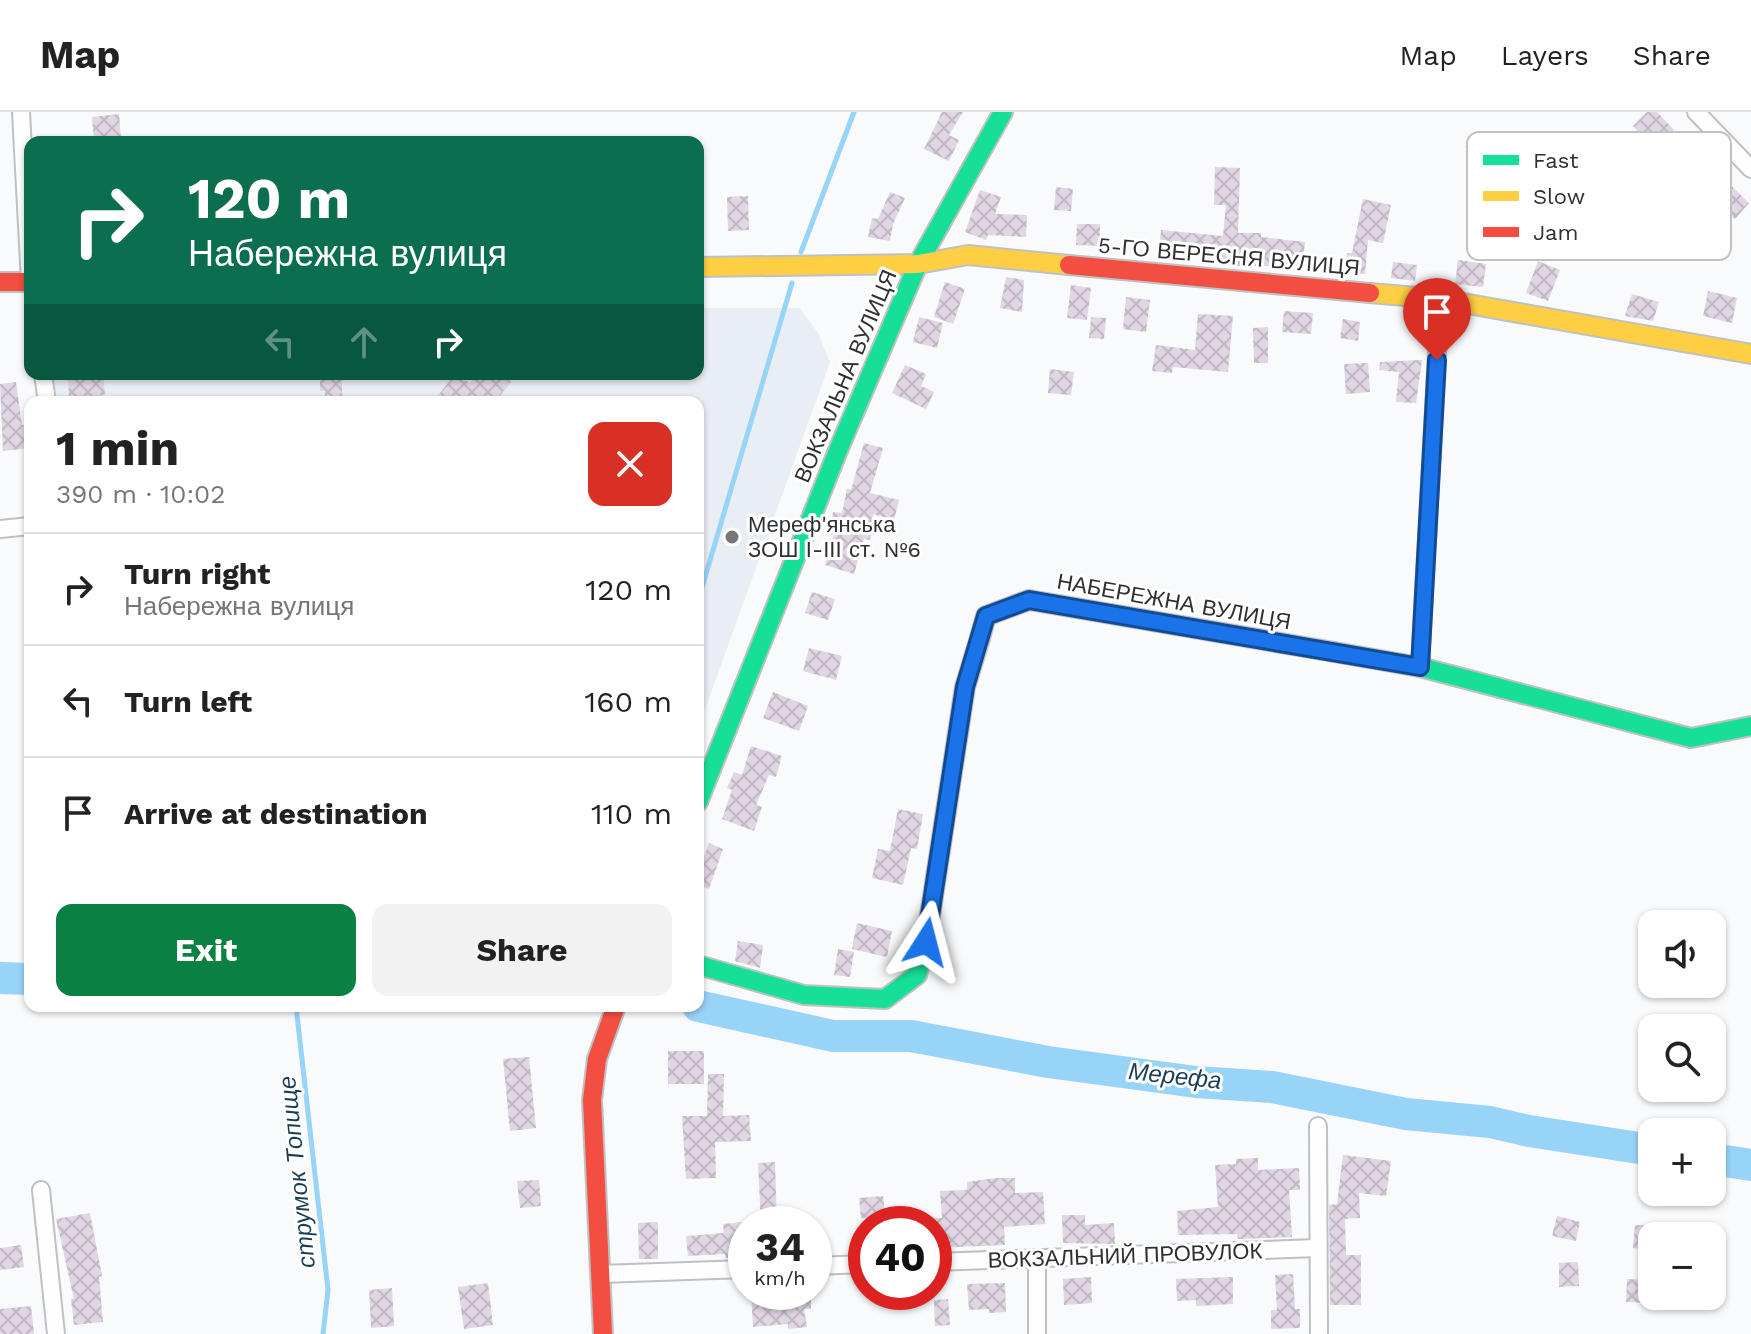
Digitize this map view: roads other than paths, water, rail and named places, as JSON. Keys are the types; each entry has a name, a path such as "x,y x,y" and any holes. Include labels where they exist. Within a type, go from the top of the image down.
{"street":[{"path":"21,112 24,169"},
{"name":"ВОКЗАЛЬНА ВУЛИЦЯ","path":"704,787 839,448 918,264 1003,112"},
{"path":"1696,112 1715,132"},
{"path":"1731,148 1751,169"},
{"name":"5-ГО ВЕРЕСНЯ ВУЛИЦЯ","path":"704,267 918,264 968,255 1440,299 1751,354"},
{"path":"0,282 24,282"},
{"path":"1420,667 1440,299"},
{"path":"0,529 24,527"},
{"name":"НАБЕРЕЖНА ВУЛИЦЯ","path":"704,967 804,995 885,999 917,975 926,942 965,687 986,616 1029,600 1420,667 1691,738 1751,726"},
{"path":"603,1334 592,1100 597,1059 614,1012"},
{"path":"1318,1126 1319,1334"},
{"path":"41,1190 56,1334"},
{"name":"ВОКЗАЛЬНИЙ ПРОВУЛОК","path":"952,1261 1317,1248"},
{"path":"1037,1258 1037,1334"},
{"path":"600,1274 728,1270"}],"waterway":[{"path":"801,252 854,112"},
{"path":"704,581 792,283"},
{"name":"Мерефа","path":"0,978 24,979"},
{"name":"Мерефа","path":"704,1007 833,1036 911,1036 1048,1062 1196,1082 1272,1087 1406,1114 1490,1122 1638,1148"},
{"name":"струмок Топище","path":"297,1012 328,1290 323,1334"},
{"name":"Мерефа","path":"1726,1161 1751,1165"}],"place":[{"name":"Мереф'янська ЗОШ І-ІІІ ст. №6","path":"732,537"}]}
